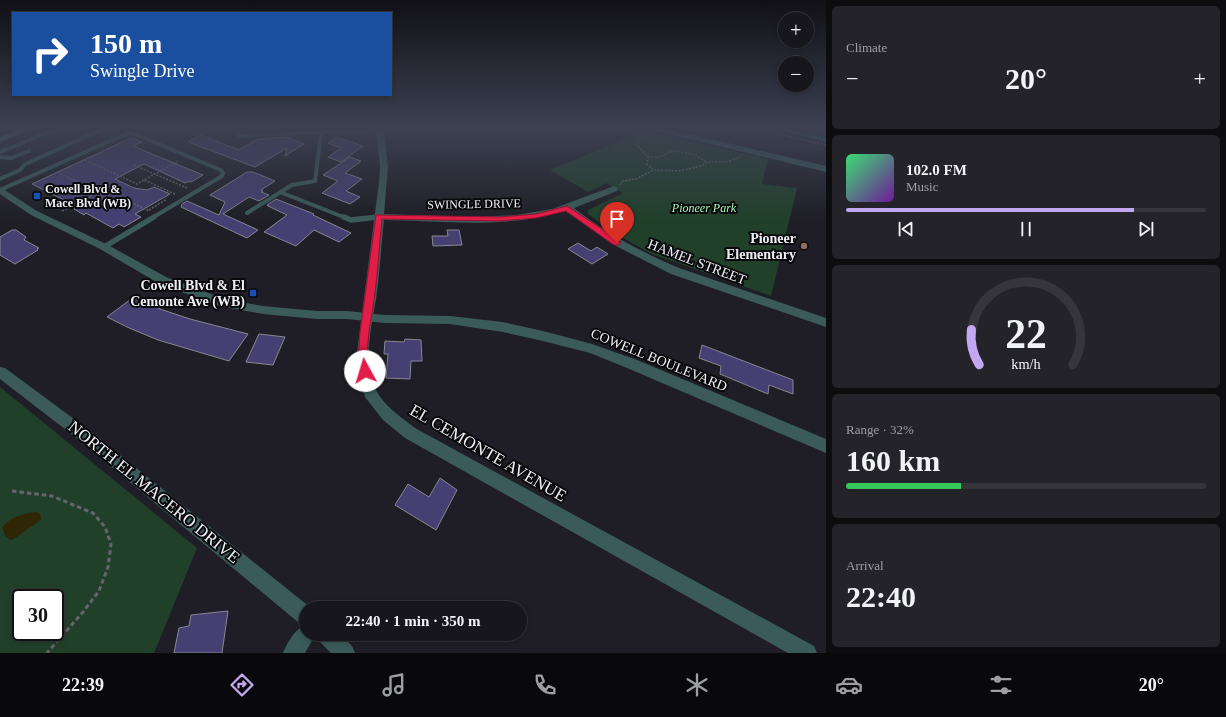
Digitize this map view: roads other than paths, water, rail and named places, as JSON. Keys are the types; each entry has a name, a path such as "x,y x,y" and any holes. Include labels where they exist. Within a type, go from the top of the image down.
{"street":[{"name":"EL CEMONTE AVENUE","path":"383,159 384,174 362,360 370,393 388,416 410,433 807,653"},
{"path":"787,159 826,169"},
{"name":"SWINGLE DRIVE","path":"379,217 500,219 536,216 567,208 614,189"},
{"name":"COWELL BOULEVARD","path":"0,190 34,213 104,247 162,280 223,303 263,310 310,314 366,316 385,319 450,320 503,327 550,338 592,349 632,364 826,446"},
{"name":"HAMEL STREET","path":"567,208 605,236 651,261 675,271 826,323"},
{"name":"NORTH EL MACERO DRIVE","path":"0,372 84,434 299,610"},
{"path":"293,653 301,641"},
{"path":"333,641 345,653"}],"lane":[{"path":"0,179 20,170 25,164 35,159"},
{"path":"0,190 69,159"},
{"path":"104,247 222,176 223,173 216,168 196,159"},
{"path":"247,213 292,185 315,181 318,159"},
{"path":"280,192 351,220 379,217"}],"place":[{"name":"Cowell Blvd & Mace Blvd (WB)","path":"37,196"},
{"name":"Pioneer Elementary","path":"804,246"},
{"name":"Cowell Blvd & El Cemonte Ave (WB)","path":"253,293"}],"park label":[{"name":"Pioneer Park","path":"704,208"}]}
